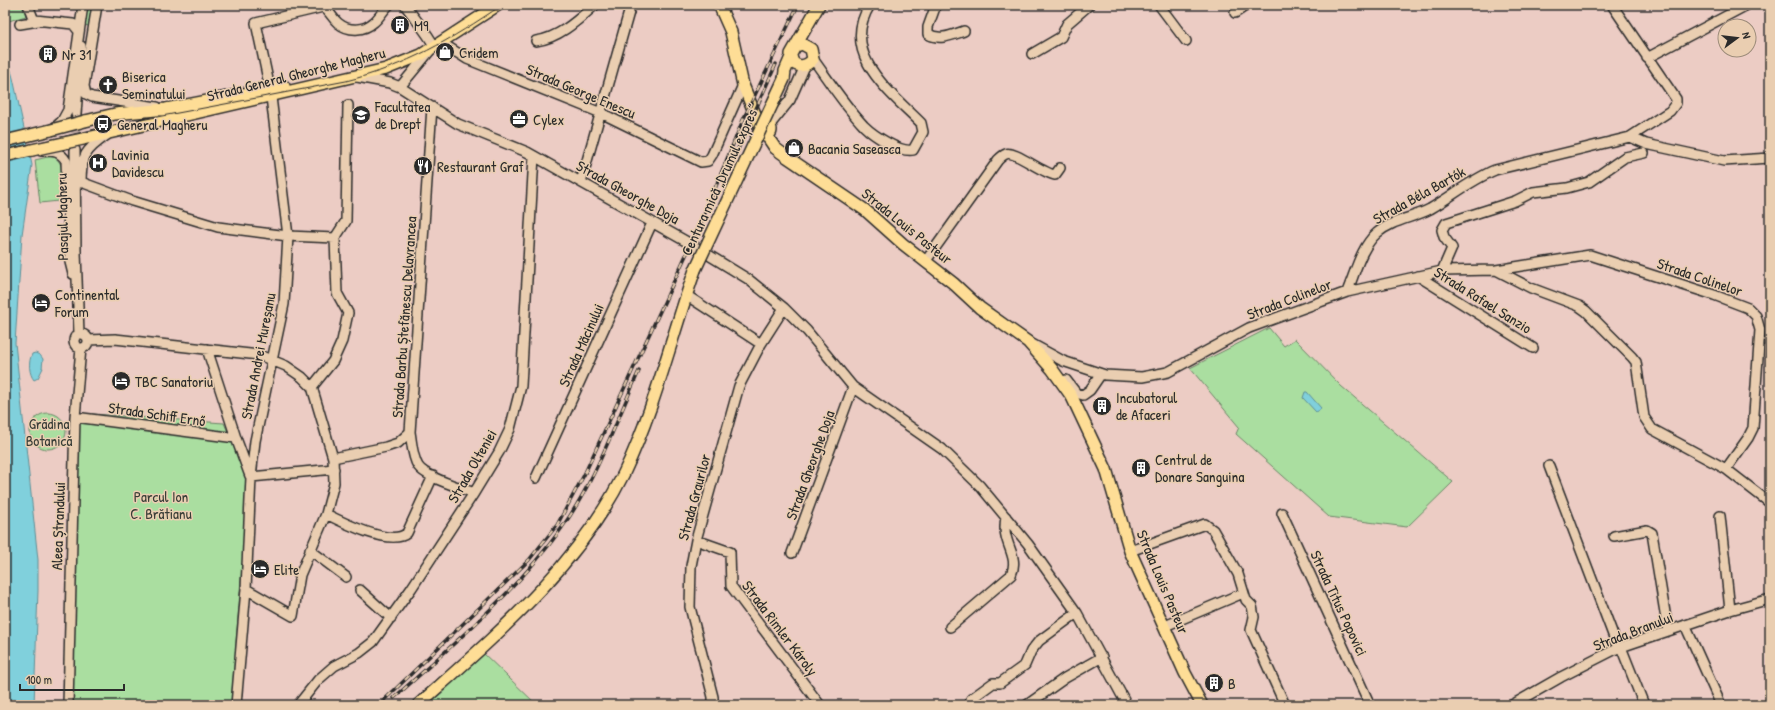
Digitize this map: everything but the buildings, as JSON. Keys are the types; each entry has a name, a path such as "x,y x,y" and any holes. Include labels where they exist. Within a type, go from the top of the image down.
{"main road":[{"name":"Strada General Gheorghe Magheru","path":"5,141 115,114 166,109 270,93 389,68 421,55 498,5"},
{"name":"Strada Louis Pasteur","path":"719,5 731,32 744,85 775,148 865,210 953,283 980,308 1028,342 1057,365 1073,402 1106,469 1130,551 1165,626 1185,674 1202,705"},
{"name":"Centura mică „Drumul expres”","path":"418,705 527,604 551,579 594,522 623,474 650,413 695,270 784,79 785,71 800,62 792,51 810,23 819,5"},
{"path":"808,47 810,23"},
{"path":"796,46 802,44 808,47 812,52 800,62"},
{"name":"Strada General Gheorghe Magheru","path":"5,156 108,134 368,69 432,48"},
{"name":"Strada Louis Pasteur","path":"1028,342 1035,359 1065,396 1073,402"}],"street":[{"path":"28,5 33,18 38,21"},
{"path":"46,132 62,122 68,110 78,30 83,5"},
{"path":"76,114 83,5"},
{"path":"81,52 96,5"},
{"path":"96,5 84,86 86,94 89,96 166,109"},
{"name":"Strada Andrei Mureșanu","path":"251,477 255,441 284,304 288,236 270,93 256,23 323,7 328,10 337,22 348,29 358,30 374,22 388,5"},
{"path":"400,87 432,48 430,39 405,5"},
{"path":"536,41 543,40 557,34 574,23 595,5"},
{"path":"581,182 631,5"},
{"path":"800,62 865,127 895,147 906,151 913,150 923,132 921,123 881,82 867,64 861,47 862,23 870,5"},
{"path":"936,5 928,26 928,34 934,38 943,38 964,31"},
{"path":"1032,54 1061,37 1067,24 1090,5"},
{"path":"1159,5 1186,41"},
{"path":"1235,13 1247,5"},
{"name":"Strada Béla Bartók","path":"1347,292 1367,244 1377,232 1396,222 1429,209 1478,177 1495,170 1630,137 1670,111 1676,103 1676,99 1612,5"},
{"path":"1647,58 1747,5"},
{"path":"20,24 38,21 73,24 78,30"},
{"name":"Strada George Enescu","path":"432,48 442,43 467,59 601,113 701,162 708,161 712,155 744,85"},
{"path":"765,130 782,112 797,84 800,62"},
{"name":"Strada Gheorghe Doja","path":"356,76 390,83 400,87 458,124 534,156 652,223 689,242 748,279 784,308 807,331 853,387 942,449 980,486 1006,517 1077,613 1127,705"},
{"path":"312,387 333,361 342,342 348,313 337,293 335,238 346,221 348,105"},
{"name":"Strada Barbu Ștefănescu Delavrancea","path":"432,107 410,432 413,454 424,473 474,493"},
{"path":"79,334 77,284 80,271 82,165 86,152 92,145 108,134"},
{"path":"1630,137 1646,144 1724,161 1770,158"},
{"path":"32,150 54,151 63,155 66,161 70,262 77,284"},
{"name":"Pasajul Magheru","path":"75,150 77,284"},
{"path":"926,262 998,160 1006,153 1013,153 1046,173 1055,175 1060,168"},
{"path":"1442,272 1452,248 1444,237 1442,230 1446,222 1515,201 1533,192 1567,188 1589,182 1625,157 1644,153"},
{"name":"Strada Olteniei","path":"298,705 318,680 334,666 359,653 373,642 391,618 474,493 500,452 510,429 521,386 534,156"},
{"path":"81,182 128,199 218,227 288,236 335,238"},
{"name":"Strada Măcinului","path":"536,478 652,223"},
{"name":"Strada Colinelor","path":"1057,365 1101,374 1142,377 1168,372 1249,328 1347,292 1442,272 1496,270 1590,256 1714,295 1751,310 1758,320 1760,330 1753,424 1748,438 1726,470"},
{"name":"Strada Colinelor","path":"1496,270 1531,288 1579,306 1586,311 1636,362 1644,417 1652,429 1726,470 1770,503"},
{"name":"Strada Rafael Sanzio","path":"1418,276 1532,348"},
{"path":"686,295 761,344"},
{"name":"Strada Graurilor","path":"713,705 713,697 690,607 691,566 696,540 739,386 761,344 784,308"},
{"path":"79,334 85,336 88,340 115,339 259,354 272,359 302,377 312,387 333,458 334,483 326,514 300,575 293,616 246,589"},
{"path":"79,334 75,336 74,343 76,347 81,348 87,344 88,340"},
{"name":"Aleea Ștrandului","path":"68,705 76,417 81,348"},
{"path":"207,349 236,438 251,477 246,589 236,705"},
{"path":"1057,365 1076,393 1083,395 1090,390 1101,374"},
{"name":"Strada Gheorghe Doja","path":"792,553 853,387"},
{"name":"Strada Schiff Ernő","path":"76,417 236,438"},
{"path":"333,458 398,443 410,432"},
{"path":"1549,466 1620,648 1644,705"},
{"path":"251,477 334,469"},
{"path":"326,514 355,528 396,538 403,537 407,533 433,476"},
{"name":"Strada Titus Popovici","path":"1282,513 1370,705"},
{"path":"1720,516 1730,610"},
{"path":"950,627 1011,575 1015,566 1006,535 1006,517"},
{"path":"1130,551 1205,524 1213,530 1238,574 1243,593 1254,612 1252,630 1285,705"},
{"path":"1614,536 1647,530 1652,533 1668,631"},
{"name":"Strada Rimler Károly","path":"696,540 730,552 731,586 820,705"},
{"path":"310,550 346,577"},
{"path":"360,590 391,618"},
{"path":"1165,626 1243,593"},
{"name":"Strada Branului","path":"1512,705 1524,702 1620,648 1730,610 1770,599"},
{"path":"972,705 971,699 992,683 1000,683 1025,665 1031,651 1039,641 1077,613"},
{"path":"1685,625 1721,705"},
{"path":"1027,705 1065,678 1102,657"}],"green space":[{"path":"5,5 23,5 26,16 5,22"},
{"path":"83,5 93,5 89,26 82,25"},
{"path":"52,156 57,159 62,168 65,196 60,196 59,201 40,203 35,160"},
{"path":"1269,328 1284,346 1295,339 1341,386 1453,482 1407,527 1329,517 1236,434 1239,427 1190,368"},
{"name":"Grădina Botanică","path":"48,413 61,418 66,431 61,444 48,449 35,444 30,431 35,418"},
{"name":"Parcul Ion C. Brătianu","path":"79,413 224,423 249,479 231,705 68,705"},
{"path":"480,650 537,705 418,705"}],"water":[{"path":"5,49 13,78 32,165 22,235 15,343 38,560 34,705 5,705"},
{"path":"35,353 40,355 43,359 43,368 38,378 34,380 30,371 30,364 32,354"},
{"path":"1305,392 1307,392 1321,408 1320,410 1316,412 1303,398"}],"tunnel":[{"path":"75,147 76,118"}],"tram line":[{"path":"5,150 104,127 346,81 368,75 408,60 464,30 502,5"}],"railway":[{"path":"379,705 529,560 557,525 584,475 700,225 743,120 798,5"},
{"path":"729,169 776,64"},
{"path":"394,698 503,597 524,575 561,529 573,511 594,472 639,371"}],"place":[{"name":"M9","path":"400,25"},
{"name":"Cridem","path":"445,52"},
{"name":"Nr 31","path":"48,54"},
{"name":"Biserica Seminatului","path":"108,85"},
{"name":"Facultatea de Drept","path":"361,115"},
{"name":"Cylex","path":"519,119"},
{"name":"General Magheru","path":"103,124"},
{"name":"Bacania Saseasca","path":"794,148"},
{"name":"Lavinia Davidescu","path":"98,163"},
{"name":"Restaurant Graf","path":"423,166"},
{"name":"Continental Forum","path":"41,303"},
{"name":"TBC Sanatoriu","path":"121,381"},
{"name":"Incubatorul de Afaceri","path":"1102,406"},
{"name":"Centrul de Donare Sanguina","path":"1141,468"},
{"name":"Elite","path":"260,569"},
{"name":"B","path":"1214,683"}]}
